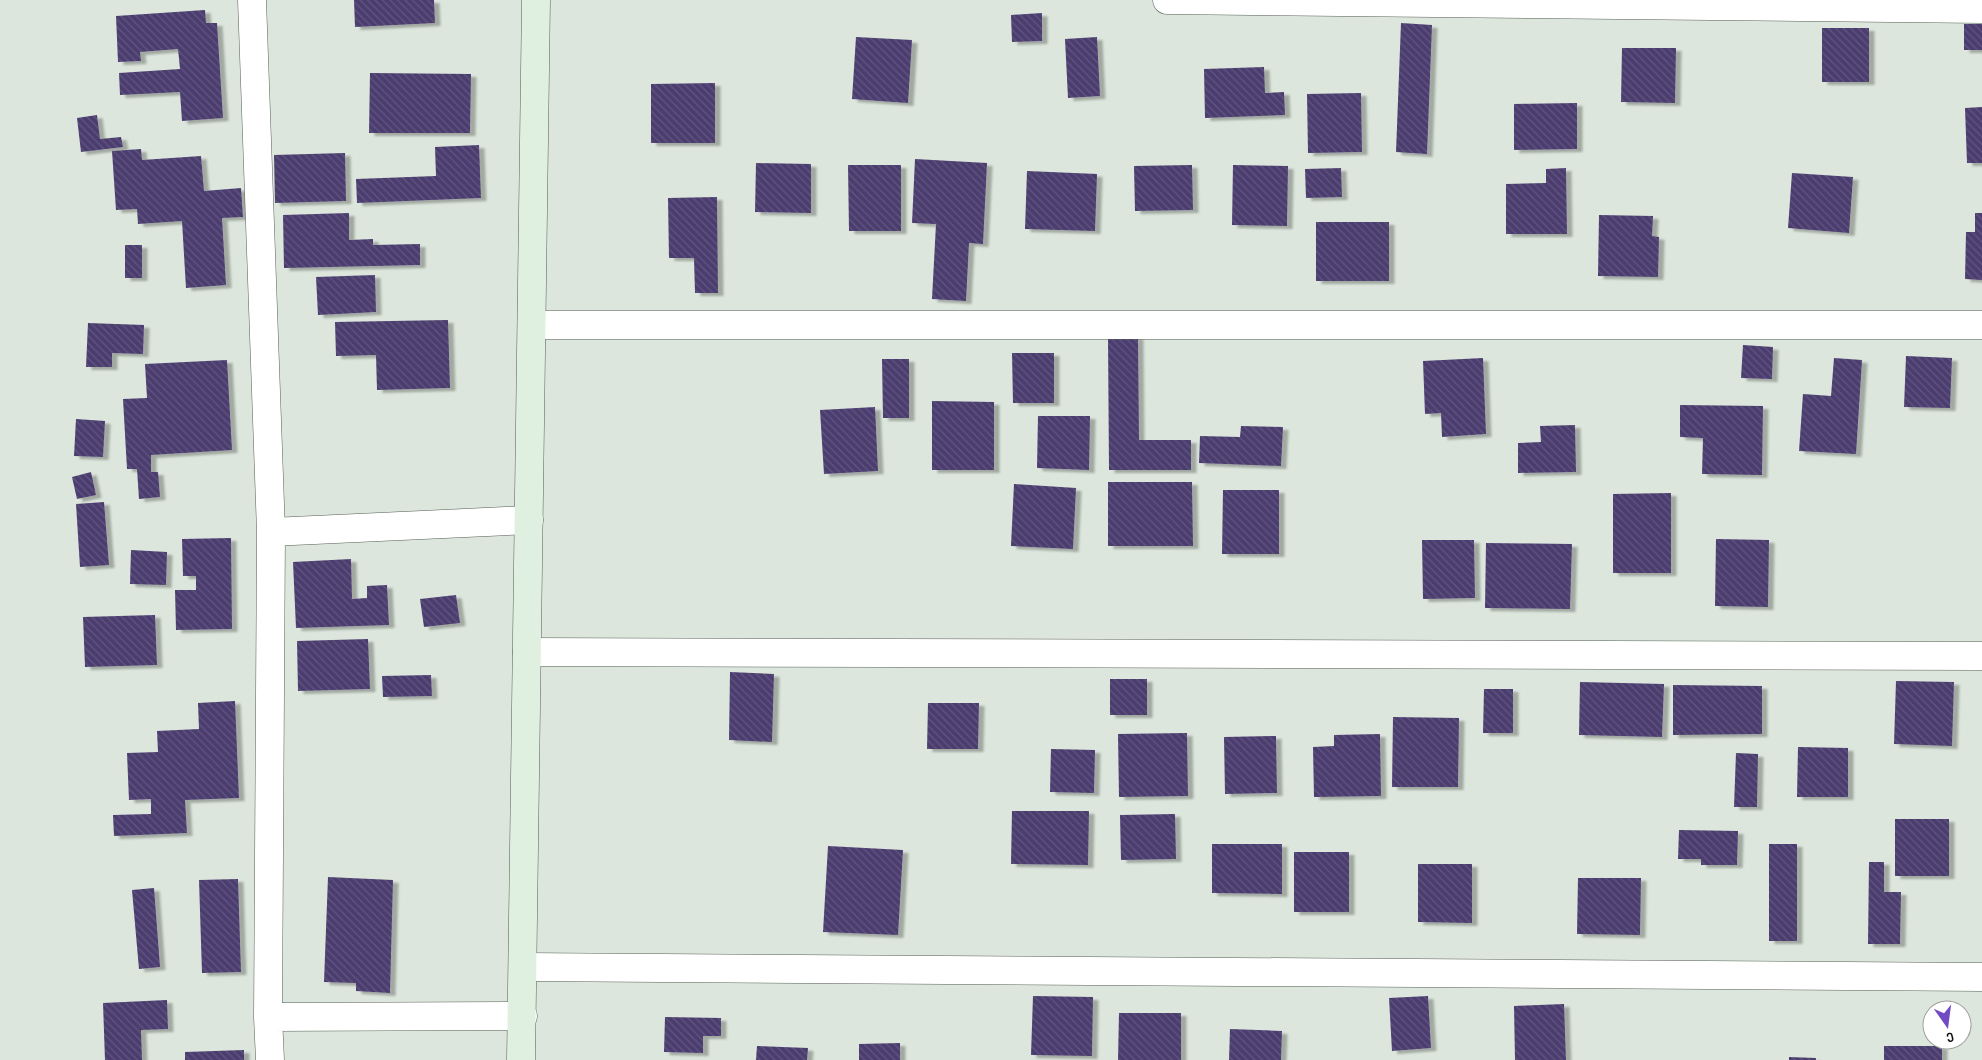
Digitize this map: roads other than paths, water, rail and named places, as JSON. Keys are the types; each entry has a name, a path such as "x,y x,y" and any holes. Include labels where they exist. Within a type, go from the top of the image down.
{"street":[{"path":"252,0 271,532 268,1016 270,1060"},
{"path":"521,1060 536,0"},
{"path":"1167,0 1982,8"},
{"path":"532,326 1982,325"},
{"path":"271,532 529,520"},
{"path":"527,652 1982,656"},
{"path":"523,967 1982,977"},
{"path":"268,1016 523,1016"}]}
